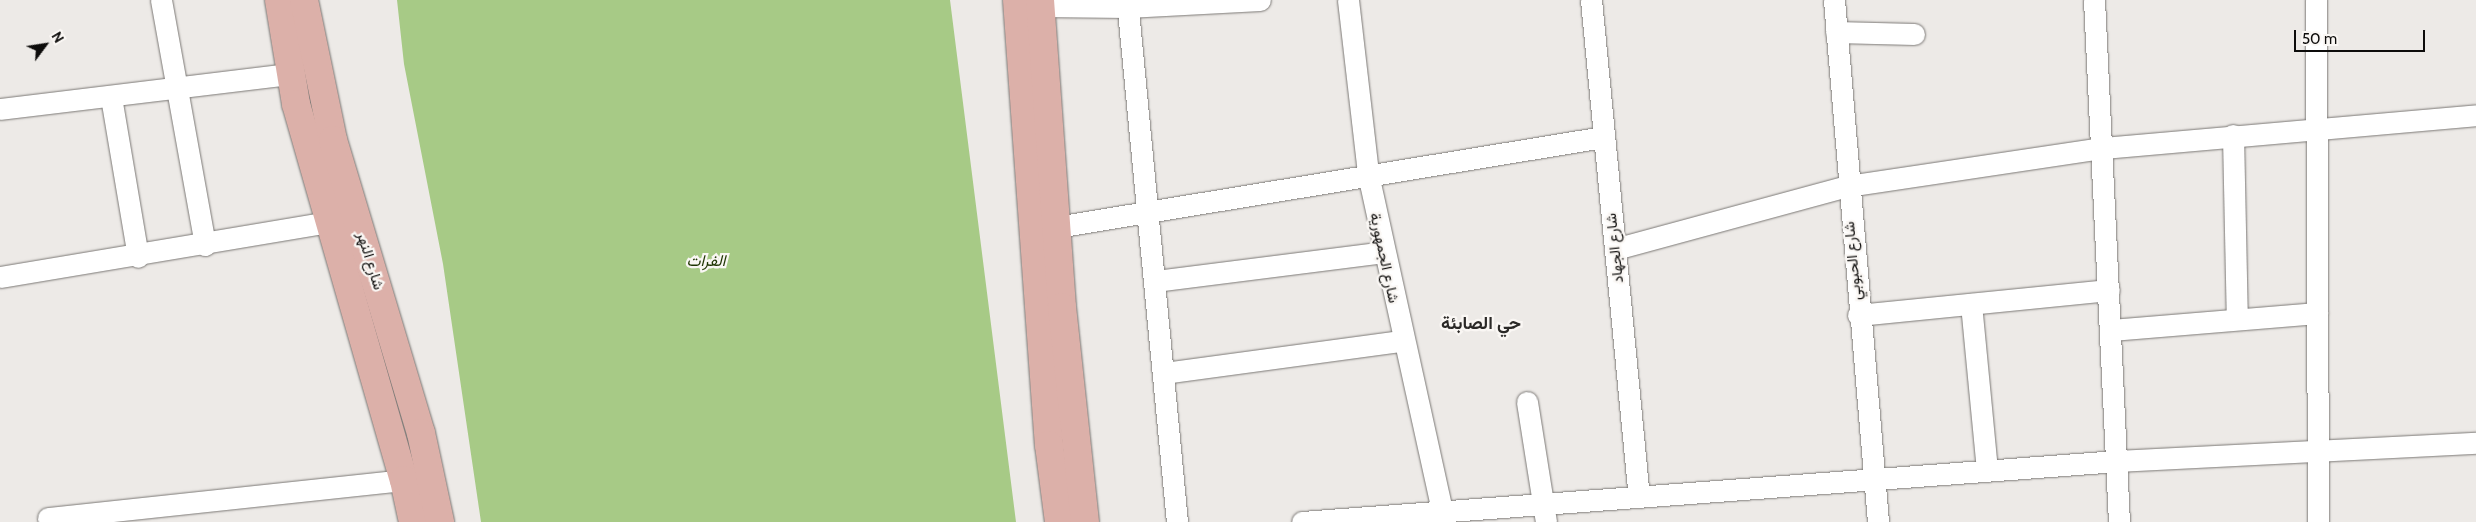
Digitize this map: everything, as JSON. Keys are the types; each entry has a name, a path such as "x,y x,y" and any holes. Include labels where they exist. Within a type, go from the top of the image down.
{"main road":[{"name":"شارع النهر","path":"279,0 289,74 329,222 404,480 413,522"},
{"name":"شارع النهر","path":"304,0 333,140 421,433 440,522"},
{"path":"1032,2 1049,445 1059,522"},
{"path":"1036,110 1056,228 1068,384 1085,522"}],"street":[{"path":"161,0 205,245"},
{"path":"1032,2 1127,3 1260,0"},
{"name":"شارع الجمهورية","path":"1348,0 1368,174 1402,341 1442,512"},
{"name":"شارع الجهاد","path":"1590,0 1639,497"},
{"name":"شارع الحبوبي","path":"1834,0 1847,186 1878,522"},
{"path":"2094,0 2110,290 2119,522"},
{"path":"2316,0 2318,522"},
{"path":"1127,3 1149,211 1177,522"},
{"path":"1836,32 1914,34"},
{"path":"0,109 289,74"},
{"path":"111,97 138,257"},
{"path":"1615,248 1847,186 2102,148 2316,127 2476,115"},
{"path":"2232,135 2237,319"},
{"path":"1056,228 1368,174 1603,137"},
{"path":"0,277 138,257 329,222"},
{"path":"1155,281 1383,252"},
{"path":"1858,315 2110,290"},
{"path":"1971,304 1988,470"},
{"path":"2111,330 2317,313"},
{"path":"1164,373 1402,341"},
{"path":"1527,402 1546,513"},
{"path":"1302,522 1442,512 1546,513 1639,497 1988,470 2116,461 2476,443"},
{"path":"48,518 404,480"}],"water":[{"name":"الفرات","path":"397,0 950,0 1016,522 481,522 443,264 404,64"}],"district":[{"name":"حي الصابئة","path":"1481,323"}]}
